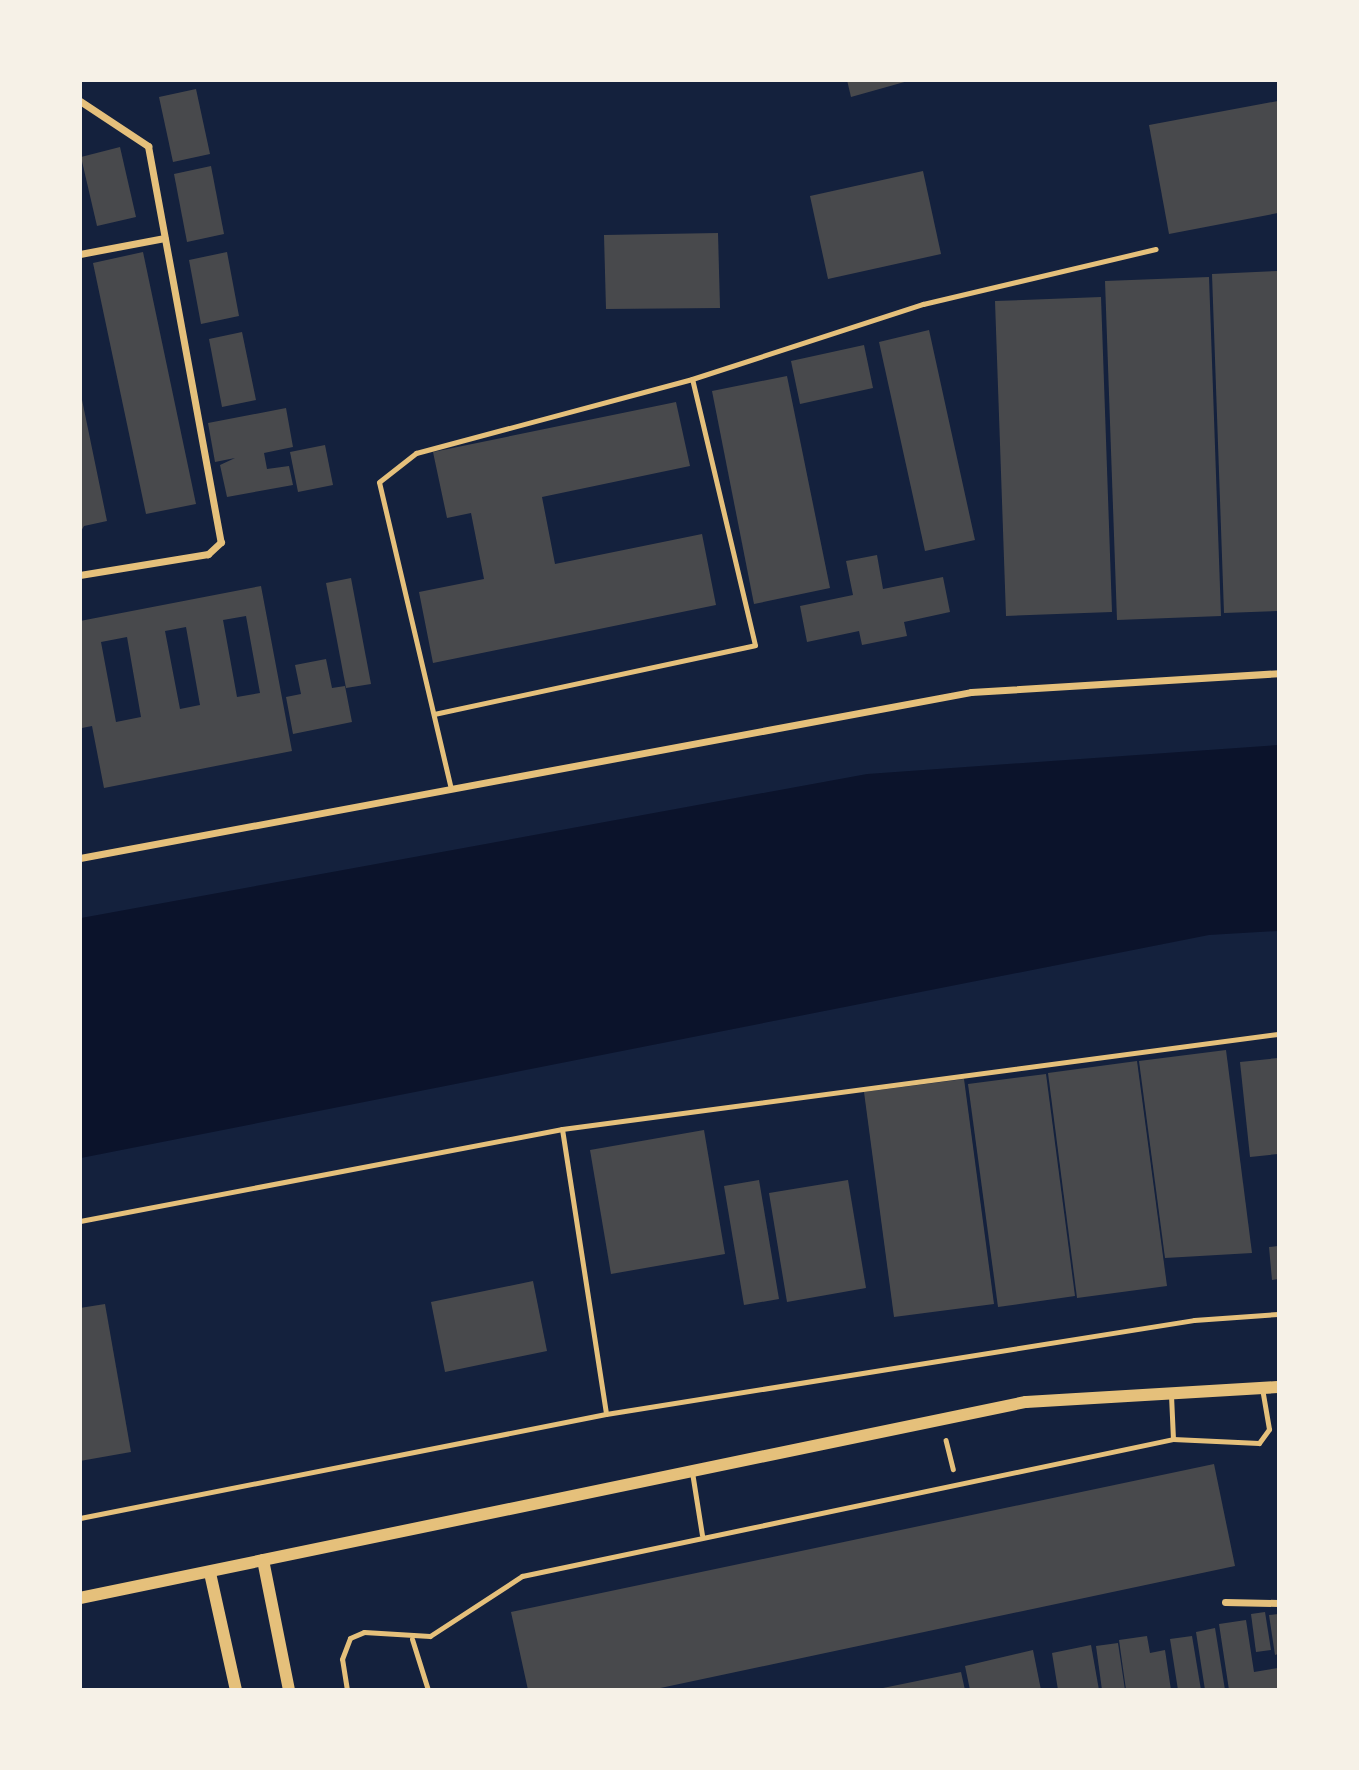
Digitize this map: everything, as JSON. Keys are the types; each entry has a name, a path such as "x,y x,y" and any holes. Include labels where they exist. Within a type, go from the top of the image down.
{"street":[{"path":"80,101 148,146 221,542 208,554 80,575"},
{"path":"80,254 165,238"},
{"path":"80,858 971,692 1279,673"},
{"path":"80,1598 210,1573 691,1468 1026,1402 1279,1387"},
{"path":"263,1560 289,1689"},
{"path":"210,1573 236,1689"},
{"path":"1225,1602 1279,1603"}],"lane":[{"path":"452,790 379,482 416,453 692,379 923,304 1156,249"},
{"path":"434,715 755,645 692,379"},
{"path":"80,1221 562,1129 1279,1034"},
{"path":"562,1129 606,1414"},
{"path":"80,1518 606,1414 1194,1320 1279,1314"},
{"path":"347,1689 342,1659 350,1639 364,1632 412,1639 456,1623 522,1576 702,1535 1173,1439 1264,1440 1269,1429 1262,1388"},
{"path":"1171,1395 1173,1439"},
{"path":"691,1468 702,1535"},
{"path":"412,1639 428,1689"}],"path":[{"path":"941,1419 957,1483"}],"water":[{"path":"1278,745 1278,931 1209,935 81,1158 81,918 867,774"}],"building":[{"path":"847,80 908,80 908,81 851,97"},
{"path":"196,89 210,154 173,162 159,97"},
{"path":"1278,101 1278,213 1169,234 1149,125"},
{"path":"120,147 136,217 97,226 81,157"},
{"path":"211,166 224,234 187,242 174,174"},
{"path":"923,171 941,254 828,279 810,196"},
{"path":"718,233 720,308 606,309 604,235"},
{"path":"143,252 196,504 146,514 93,263"},
{"path":"227,252 239,316 201,324 189,260"},
{"path":"1278,271 1278,611 1224,613 1212,274"},
{"path":"1209,277 1221,616 1117,620 1105,281"},
{"path":"1101,297 1112,612 1006,616 995,301"},
{"path":"929,330 975,540 925,551 879,342"},
{"path":"242,332 256,400 222,407 209,339"},
{"path":"864,345 873,388 800,404 791,361"},
{"path":"787,376 830,588 754,604 712,391"},
{"path":"80,390 107,521 84,526 80,533"},
{"path":"676,402 690,466 542,497 555,564 702,534 716,605 433,663 419,592 484,579 471,513 447,518 433,452"},
{"path":"286,408 293,447 264,453 267,469 289,466 293,485 227,497 220,465 235,458 215,462 208,423"},
{"path":"325,445 333,485 298,492 290,452"},
{"path":"877,555 883,589 943,577 950,612 904,622 907,636 862,645 859,631 807,642 800,606 853,595 846,561"},
{"path":"351,578 371,684 346,688 326,583"},
{"path":"261,586 292,751 104,788 92,726 82,728 80,718 80,621","holes":["246,616 260,693 237,697 223,620","186,627 200,705 180,709 165,631","127,637 141,717 116,722 101,642"]},
{"path":"326,659 332,688 345,686 352,722 293,734 286,697 301,694 295,665"},
{"path":"1226,1050 1252,1253 1165,1258 1139,1061"},
{"path":"1278,1058 1278,1154 1250,1157 1240,1062"},
{"path":"1137,1061 1167,1286 1077,1298 1048,1073"},
{"path":"1046,1074 1075,1296 998,1307 968,1084"},
{"path":"964,1079 994,1304 894,1317 864,1092"},
{"path":"704,1130 725,1254 611,1274 590,1150"},
{"path":"759,1180 779,1299 744,1305 724,1186"},
{"path":"848,1180 866,1288 787,1302 769,1193"},
{"path":"1278,1246 1278,1279 1272,1280 1269,1247"},
{"path":"533,1281 547,1351 445,1372 431,1302"},
{"path":"105,1304 131,1452 80,1461 80,1308"},
{"path":"1214,1464 1235,1566 651,1690 528,1690 511,1612"},
{"path":"1265,1612 1271,1650 1256,1652 1251,1614"},
{"path":"1278,1614 1278,1654 1275,1655 1269,1615"},
{"path":"1246,1620 1254,1672 1278,1668 1278,1690 1229,1690 1219,1624"},
{"path":"1215,1628 1225,1690 1205,1690 1196,1632"},
{"path":"1147,1636 1150,1653 1165,1650 1171,1690 1126,1690 1119,1640"},
{"path":"1192,1636 1201,1690 1178,1690 1170,1639"},
{"path":"1118,1643 1125,1690 1102,1690 1096,1646"},
{"path":"1091,1645 1099,1690 1058,1690 1052,1653"},
{"path":"1033,1650 1041,1690 970,1690 965,1666"},
{"path":"961,1672 965,1690 883,1688"}]}
